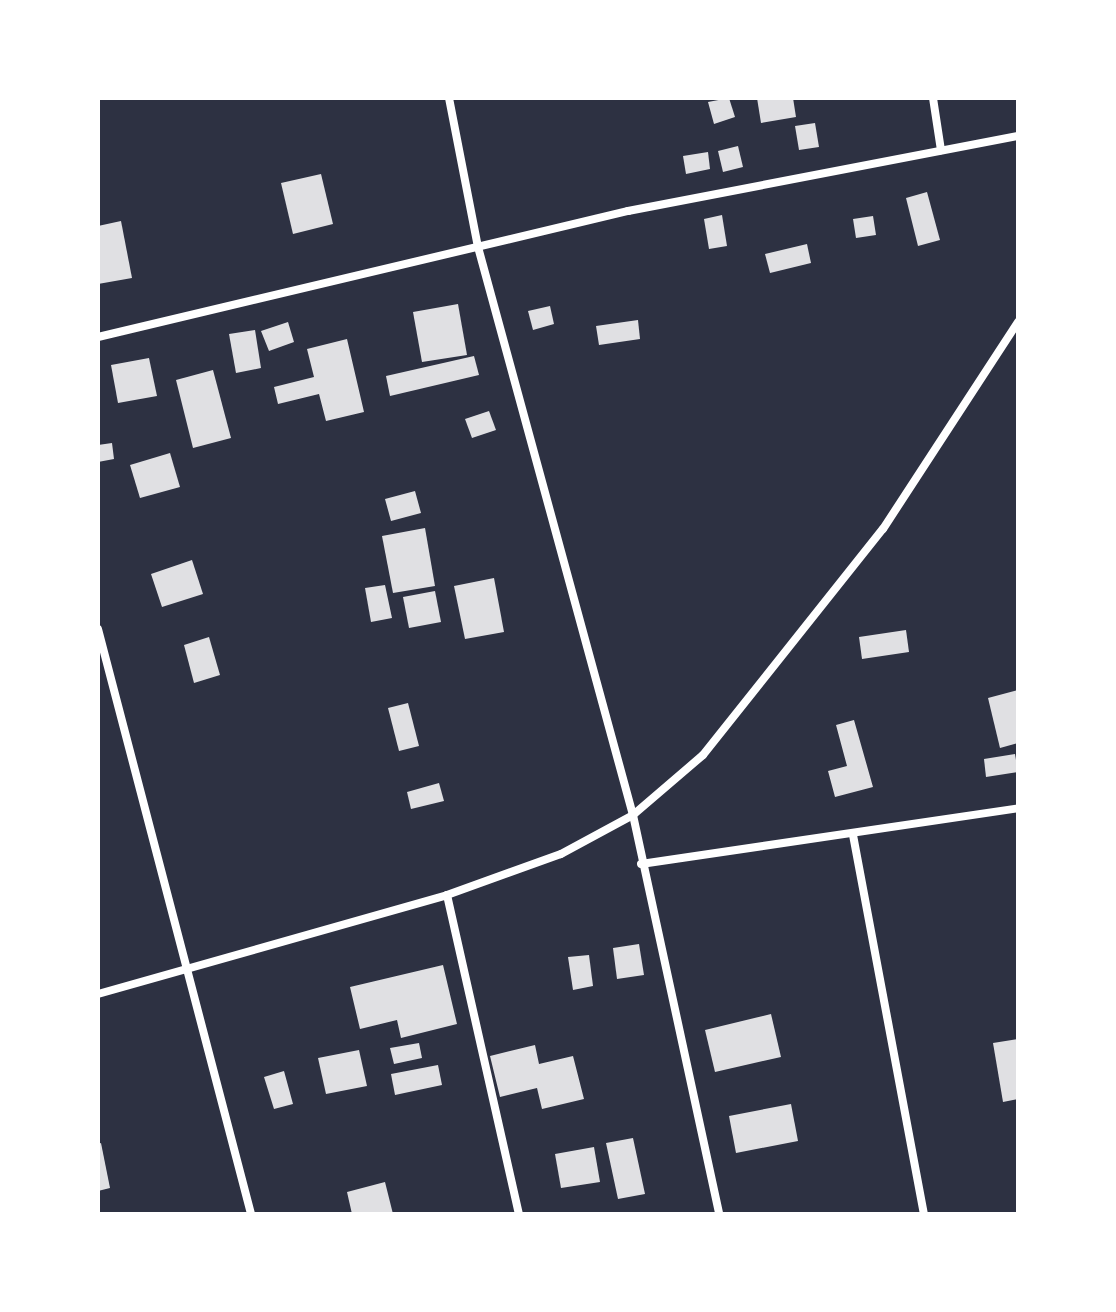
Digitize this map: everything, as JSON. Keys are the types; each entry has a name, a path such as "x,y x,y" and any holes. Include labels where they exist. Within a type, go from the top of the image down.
{"street":[{"path":"449,98 478,247 633,815 641,864 719,1214"},
{"path":"933,98 941,150"},
{"path":"98,337 628,211 1018,136"},
{"path":"98,994 190,971 447,895 561,854 633,815 703,755 883,529 1018,322"},
{"path":"98,629 190,971 251,1214"},
{"path":"641,864 853,835 1018,808"},
{"path":"853,835 924,1214"},
{"path":"447,895 519,1214"}],"building":[{"path":"729,98 735,117 714,124 708,102"},
{"path":"757,98 793,98 796,117 761,123"},
{"path":"815,123 819,147 799,150 795,126"},
{"path":"738,146 743,167 723,172 718,151"},
{"path":"708,152 710,169 686,174 683,156"},
{"path":"321,174 333,224 293,234 281,183"},
{"path":"927,192 940,240 918,246 906,198"},
{"path":"722,215 727,246 709,249 704,219"},
{"path":"873,216 876,235 856,238 853,219"},
{"path":"121,221 132,278 98,284 98,226"},
{"path":"807,244 811,263 770,273 765,254"},
{"path":"458,304 467,355 422,362 413,312"},
{"path":"550,306 554,324 533,330 528,311"},
{"path":"638,320 640,339 599,345 596,326"},
{"path":"288,322 294,342 269,351 261,331"},
{"path":"255,330 261,368 236,373 229,334"},
{"path":"347,339 364,412 326,421 319,394 278,404 274,387 314,377 307,349"},
{"path":"474,356 479,375 390,396 386,376"},
{"path":"149,358 157,396 118,403 111,365"},
{"path":"213,370 231,438 193,448 176,380"},
{"path":"489,411 496,430 472,438 465,419"},
{"path":"112,443 114,459 98,462 98,445"},
{"path":"170,453 180,487 140,498 130,465"},
{"path":"415,491 421,513 391,521 385,499"},
{"path":"425,528 435,586 393,593 382,536"},
{"path":"192,560 203,594 162,607 151,574"},
{"path":"494,578 504,632 465,639 454,586"},
{"path":"385,585 392,618 371,622 365,588"},
{"path":"435,591 441,622 409,628 403,597"},
{"path":"906,630 909,652 862,659 859,637"},
{"path":"209,637 220,675 194,683 184,645"},
{"path":"1018,690 1018,743 1000,748 988,698"},
{"path":"408,703 419,746 399,751 388,708"},
{"path":"854,720 873,787 835,797 828,771 847,766 836,725"},
{"path":"1015,754 1018,772 986,777 984,759"},
{"path":"439,783 444,801 411,809 407,792"},
{"path":"639,944 644,975 617,979 613,948"},
{"path":"589,955 593,986 573,990 568,957"},
{"path":"443,965 457,1024 401,1038 397,1020 360,1029 350,987"},
{"path":"771,1014 781,1057 715,1072 705,1030"},
{"path":"1018,1039 1018,1099 1003,1102 993,1043"},
{"path":"419,1043 422,1058 394,1064 390,1048"},
{"path":"535,1045 539,1064 573,1056 584,1099 542,1109 537,1088 500,1097 490,1056"},
{"path":"359,1050 367,1086 326,1094 318,1058"},
{"path":"438,1065 442,1085 395,1095 391,1074"},
{"path":"284,1071 293,1104 274,1109 264,1077"},
{"path":"791,1104 798,1141 736,1153 729,1116"},
{"path":"633,1138 645,1194 618,1199 606,1143"},
{"path":"101,1143 110,1188 98,1191 98,1144"},
{"path":"594,1147 600,1182 561,1188 555,1154"},
{"path":"385,1182 393,1214 352,1214 347,1192"}]}
